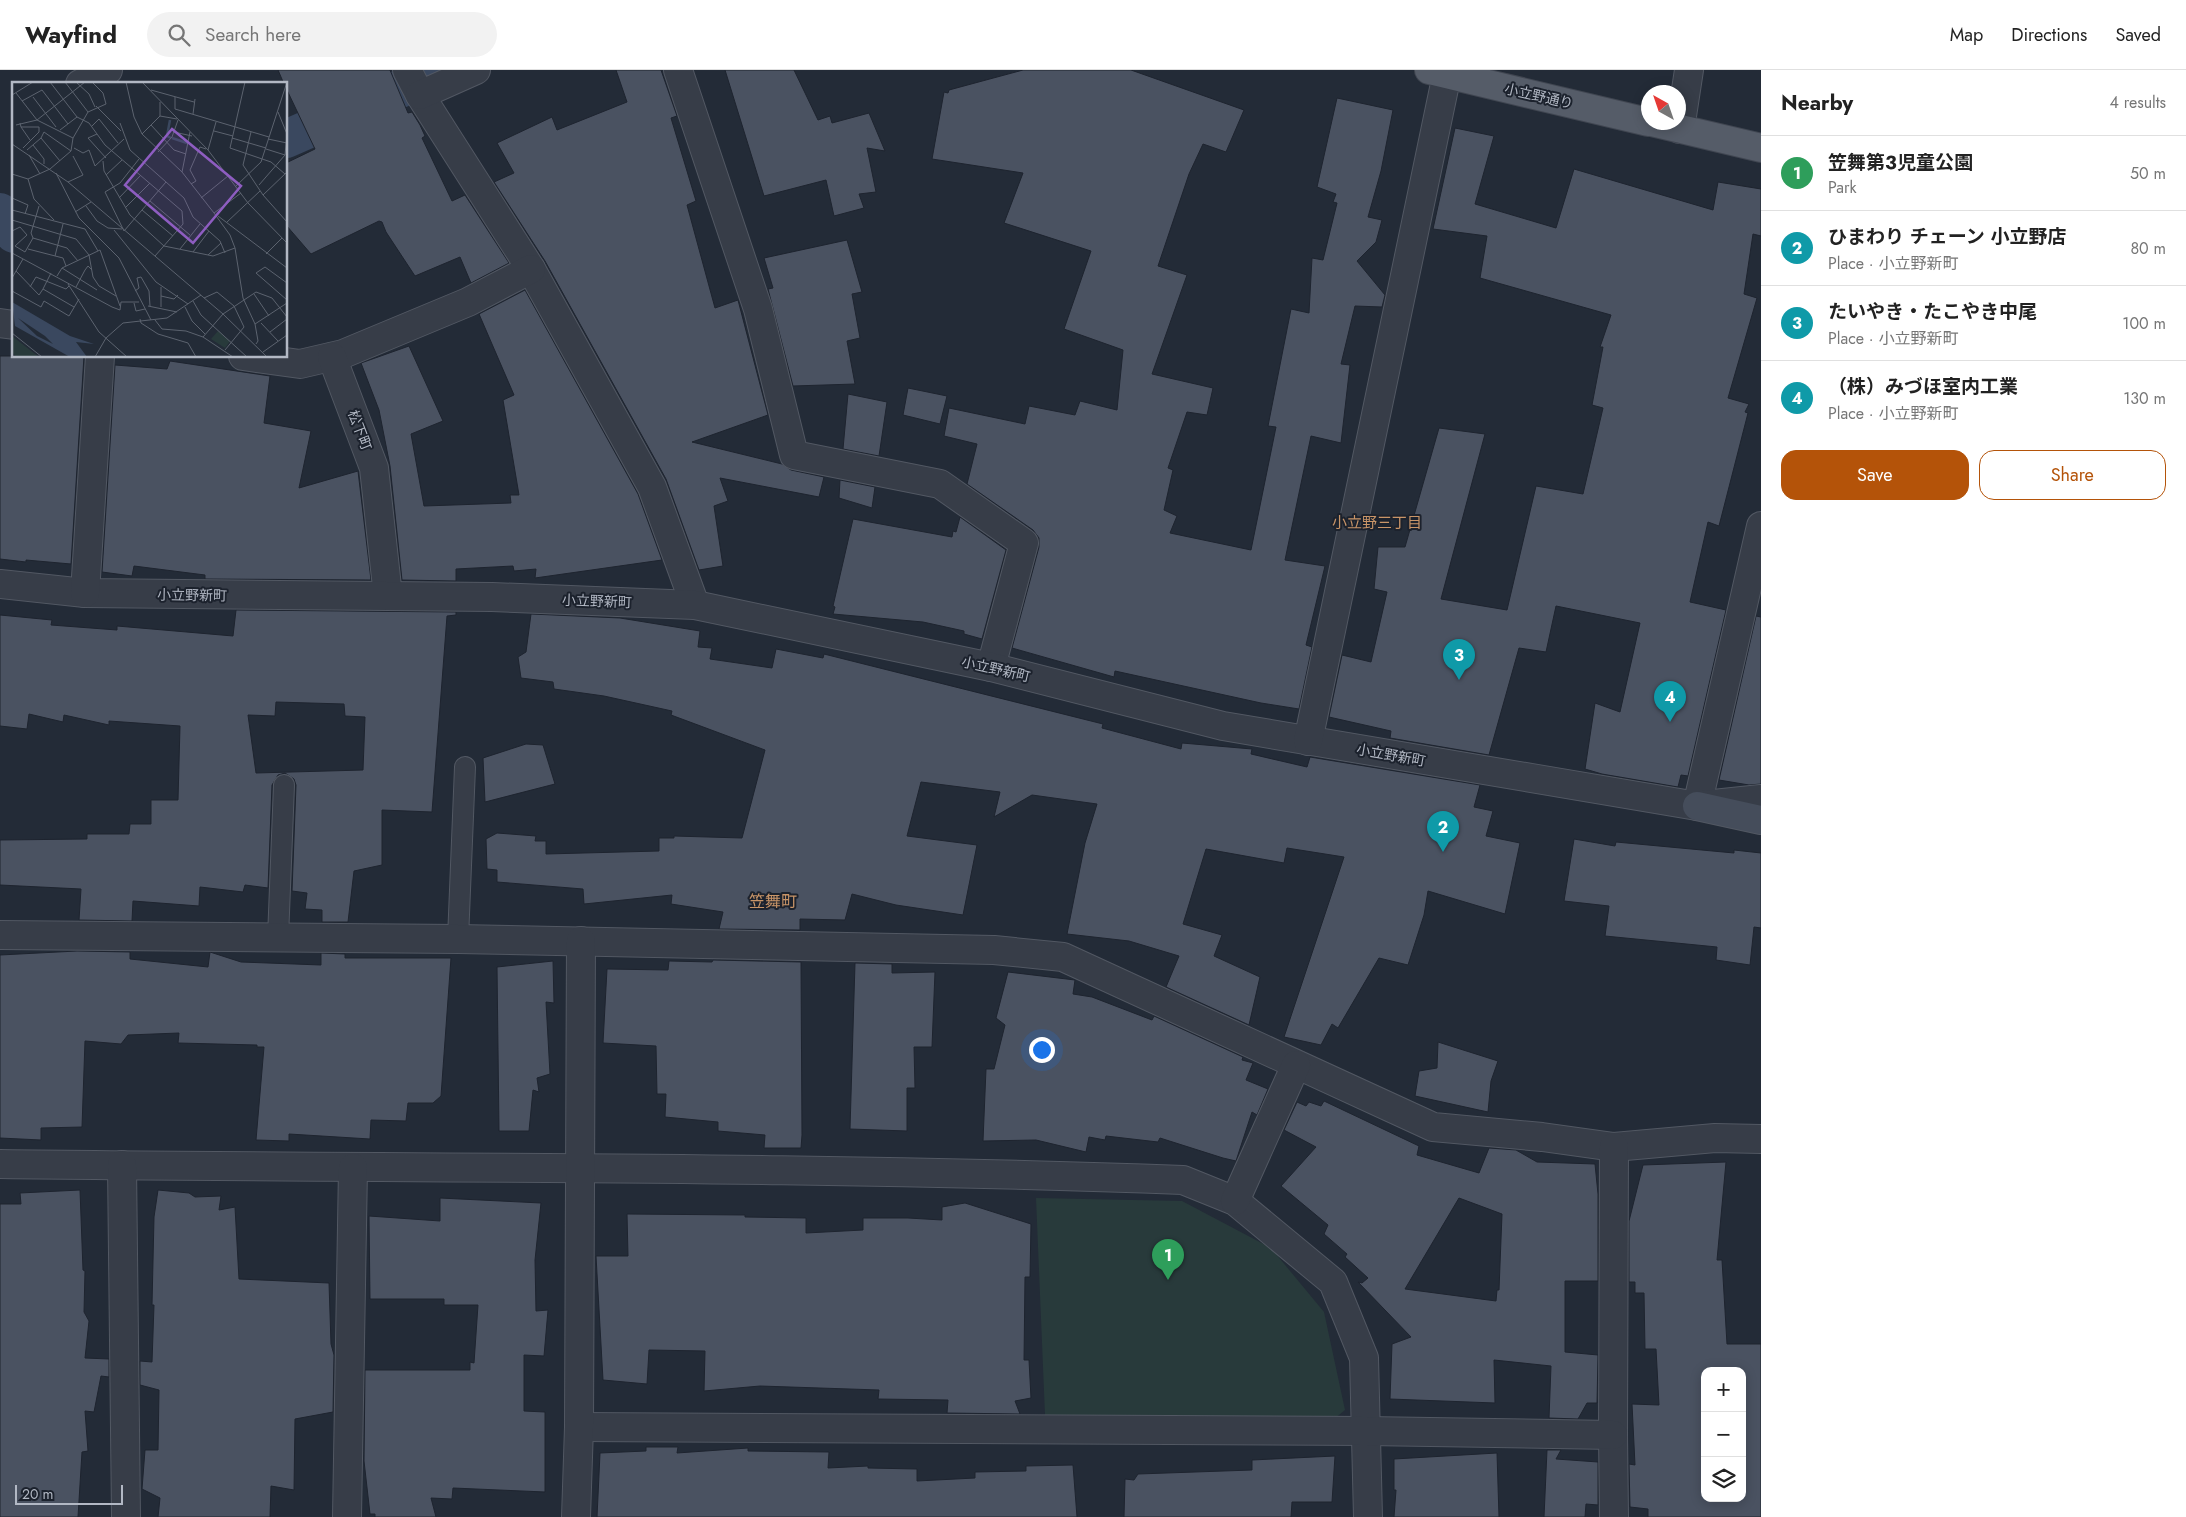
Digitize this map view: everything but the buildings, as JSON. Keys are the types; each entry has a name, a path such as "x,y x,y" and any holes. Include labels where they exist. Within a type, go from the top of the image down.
{"main road":[{"name":"小立野通り","path":"1438,72 1641,120"},
{"name":"小立野通り","path":"1684,130 1761,148"}],"street":[{"path":"84,82 108,70"},
{"path":"407,70 420,94 532,269 652,486 695,605"},
{"path":"420,94 476,70"},
{"path":"678,70 758,309 794,455 940,484 1024,543 992,667"},
{"path":"1686,90 1689,70"},
{"path":"1308,741 1438,72"},
{"path":"257,358 300,364 332,357 396,333 468,302 532,269"},
{"name":"松下町","path":"332,357 374,468 388,596"},
{"path":"85,593 100,358"},
{"path":"1761,526 1697,806 1761,820"},
{"name":"小立野新町","path":"0,584 85,593 492,597 695,605 992,667 1223,726 1697,806 1761,799"},
{"path":"0,936 458,939 994,950 1063,957 1433,1127 1542,1137 1614,1147 1715,1138 1761,1138"},
{"path":"576,1517 579,1427 581,942"},
{"path":"1235,1201 1296,1065"},
{"path":"1614,1147 1614,1517"},
{"path":"0,1164 353,1168 580,1167 1083,1176 1183,1180 1235,1201 1333,1282 1364,1358 1368,1517"},
{"path":"122,1166 126,1517"},
{"path":"346,1517 353,1168"},
{"path":"579,1427 1367,1431 1613,1435"}],"lane":[{"path":"458,939 465,767"},
{"path":"278,938 284,786"}],"shaded area":[{"path":"1036,1198 1182,1201 1271,1248 1324,1312 1345,1410 1334,1419 1045,1415"}],"waterway":[{"path":"421,79 438,71"},
{"path":"288,138 402,88"},
{"path":"0,212 12,231"}],"place":[{"name":"たいやき・たこやき中尾","path":"1459,680"},
{"name":"（株）みづほ室内工業","path":"1670,722"},
{"name":"ひまわり チェーン 小立野店","path":"1443,852"},
{"name":"笠舞第３児童公園","path":"1168,1280"}],"district":[{"name":"小立野三丁目","path":"1377,523"},
{"name":"笠舞町","path":"773,901"}]}
